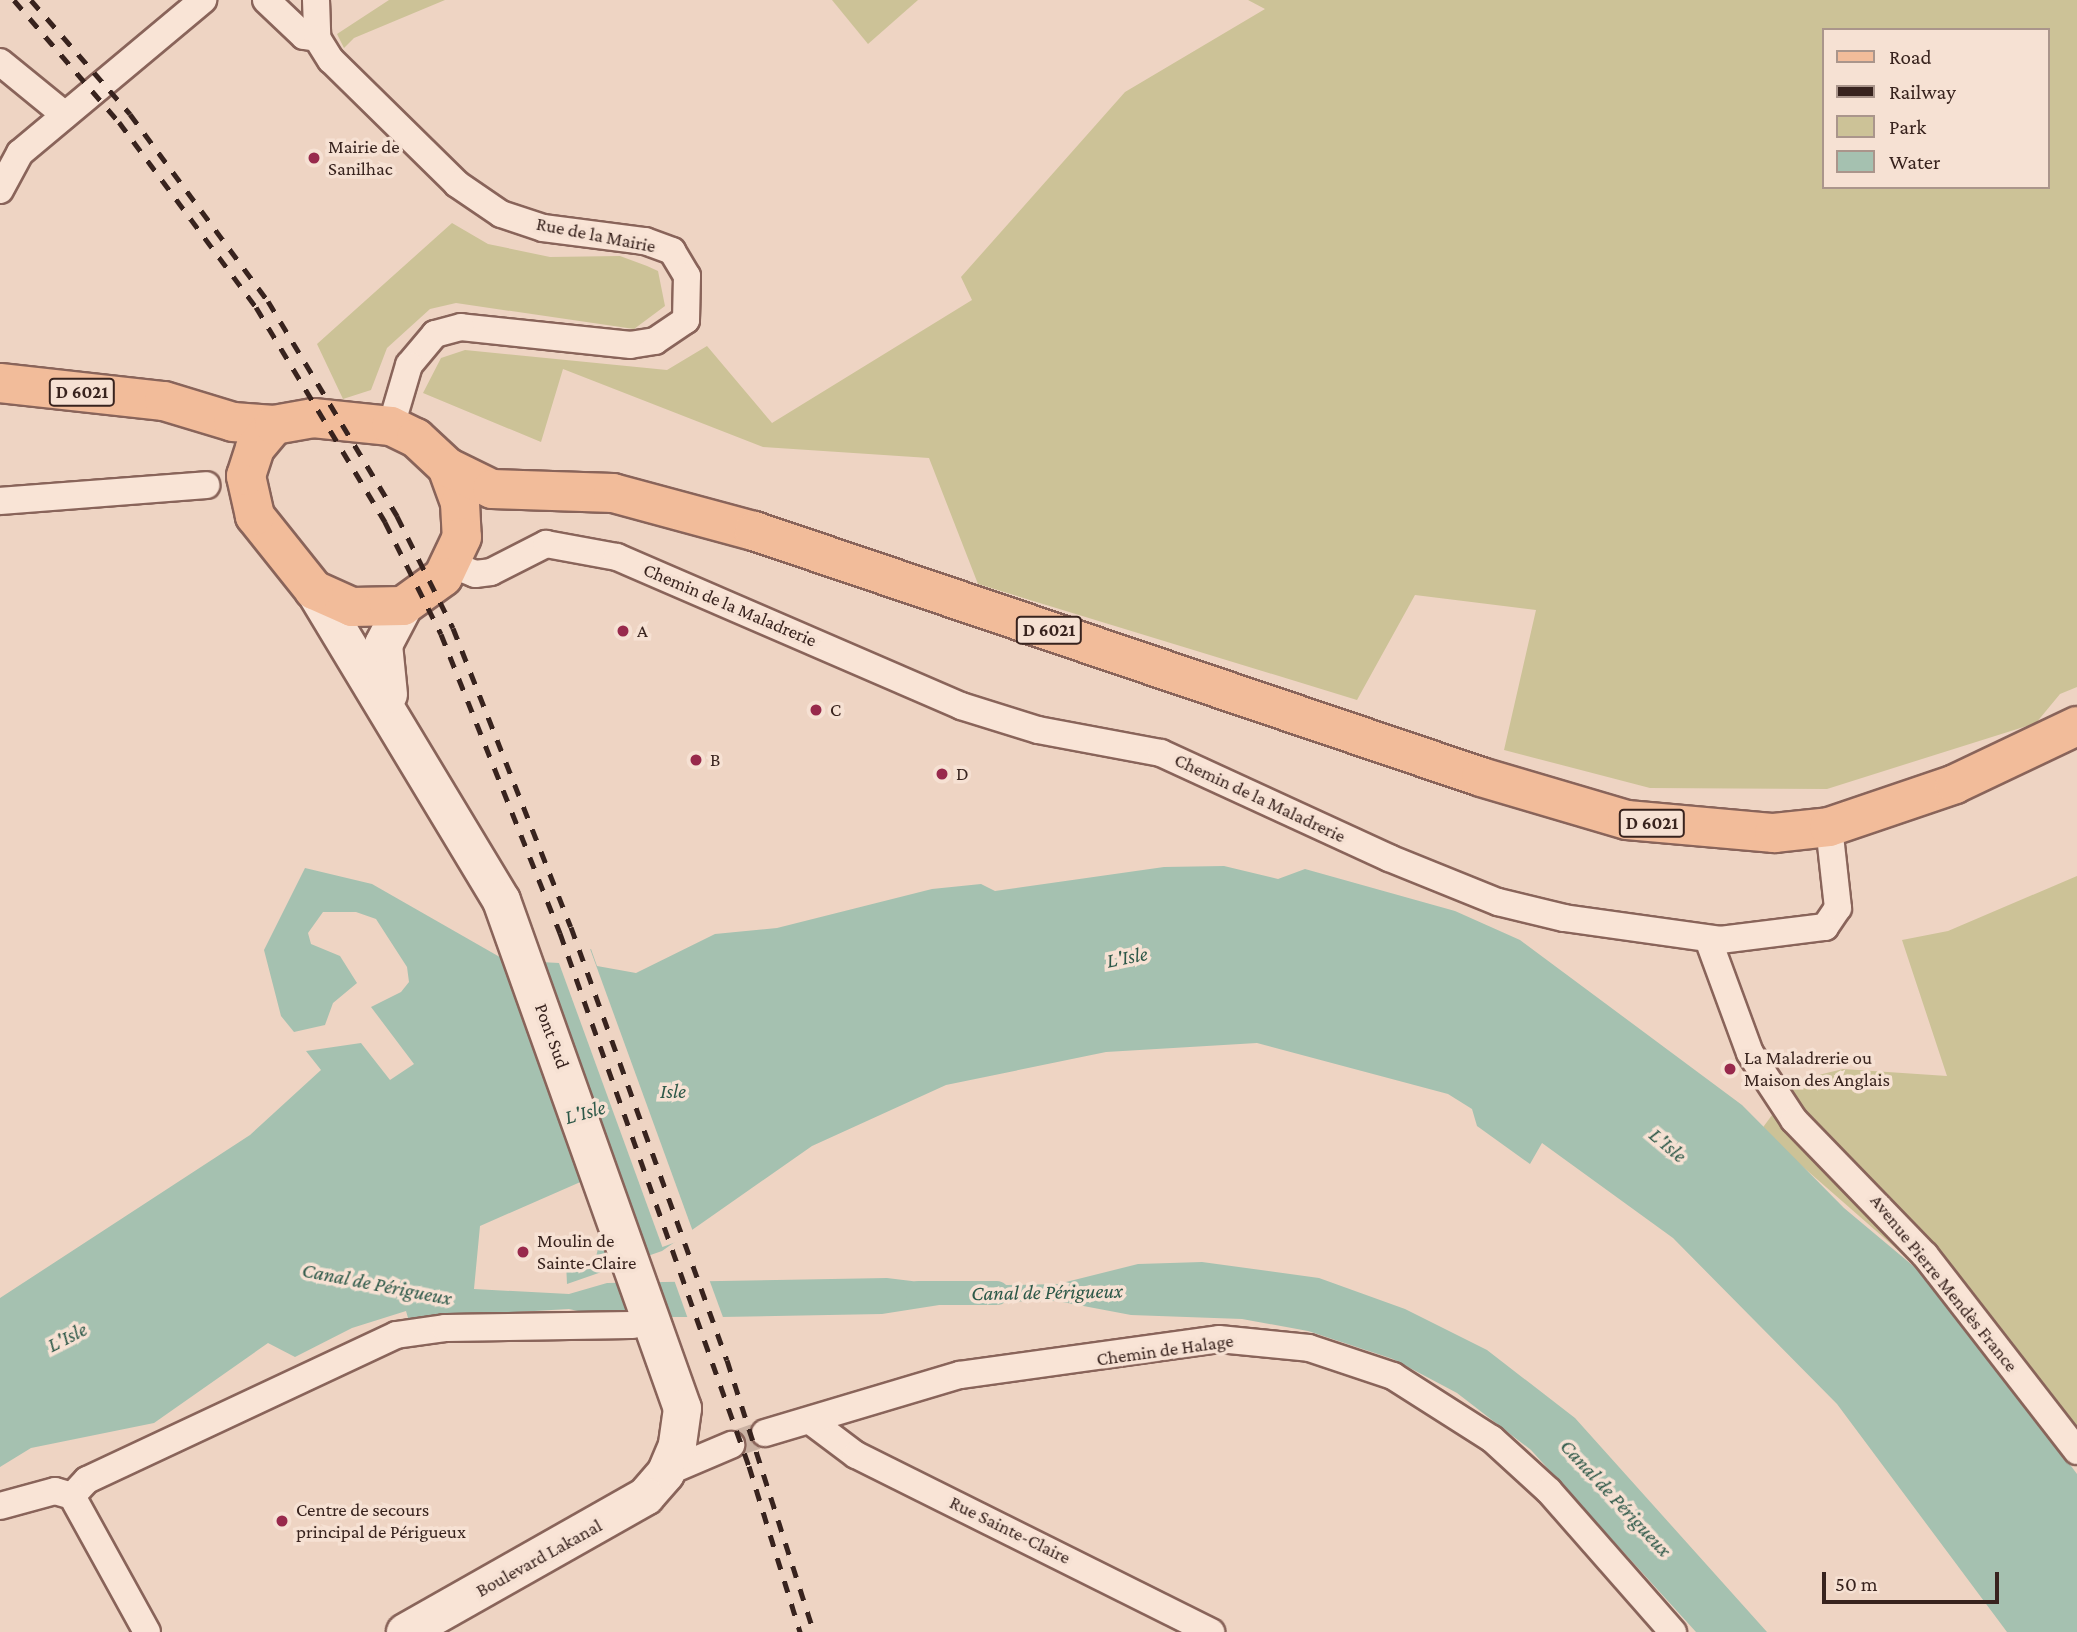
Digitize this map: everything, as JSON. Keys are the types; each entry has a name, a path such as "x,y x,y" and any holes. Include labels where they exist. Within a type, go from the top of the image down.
{"main road":[{"name":"D 6021","path":"0,383 164,401 233,422 274,425"},
{"name":"D 6021","path":"164,401 218,437 246,476"},
{"path":"313,418 391,426 416,438 447,467 460,503 457,551 404,606 352,607 314,590 255,516 246,476 255,448 274,425 313,418"},
{"name":"D 6021","path":"447,467 492,489 613,493 754,531 1481,777 1628,820 1774,833 1829,827 1955,784 2077,726"},
{"name":"D 6021","path":"457,551 519,507 613,493"},
{"name":"Pont Sud","path":"314,590 482,866 515,934 672,1368"},
{"name":"Pont Sud","path":"396,722 381,657 404,606"},
{"name":"Boulevard Lakanal","path":"405,1632 617,1516 665,1473 682,1426 672,1368"}],"street":[{"path":"0,190 10,157 65,116 203,0"},
{"path":"266,0 304,36 317,38 316,0"},
{"name":"Rue de la Mairie","path":"317,38 416,145 501,214 583,237 645,241 672,251 687,275 686,320 655,341 631,345 461,327 435,334 409,365 391,426"},
{"path":"0,62 65,116"},
{"path":"0,501 206,485"},
{"name":"Chemin de la Maladrerie","path":"457,551 475,574 491,572 546,544 617,557 961,706 1038,730 1161,753 1498,902 1708,939 1788,934 1834,920 1829,827"},
{"name":"Avenue Pierre Mendès France","path":"1708,939 1750,1053 1794,1120 1925,1255 2077,1451"},
{"path":"72,1496 87,1480 396,1335 445,1328 633,1325"},
{"name":"Chemin de Halage","path":"812,1422 849,1408 960,1376 1219,1339 1309,1348 1394,1376 1492,1439 1549,1492 1673,1632"},
{"path":"765,1433 812,1422"},
{"name":"Rue Sainte-Claire","path":"812,1422 856,1455 1211,1632"},
{"name":"Boulevard Lakanal","path":"665,1473 731,1445"},
{"path":"0,1506 55,1491 72,1496 147,1632"}],"green space":[{"path":"389,0 445,0 354,38 344,48 337,34"},
{"path":"832,0 918,0 868,44"},
{"path":"1248,0 2077,0 2077,687 2060,694 2036,723 1827,789 1650,788 1504,750 1536,610 1415,595 1357,700 978,584 929,458 763,447 563,369 541,442 423,393 441,358 465,350 667,370 707,346 772,423 972,300 961,277 1125,92 1265,9"},
{"path":"452,223 488,244 550,257 620,256 647,266 658,271 665,306 634,329 456,303 430,309 387,348 371,390 343,399 317,344"},
{"path":"2077,876 2077,1464 1931,1279 1761,1130 1798,1080 1843,1069 1947,1076 1902,940 1948,931"}],"water":[{"name":"Isle","path":"1224,866 1278,879 1305,869 1455,911 1520,940 1742,1105 1844,1208 1936,1285 2077,1474 2077,1632 2007,1632 1837,1404 1673,1238 1542,1143 1530,1164 1477,1126 1472,1109 1448,1094 1257,1043 1106,1052 946,1085 812,1146 662,1251 567,1284 566,1262 595,1261 603,1228 585,1180 480,1226 474,1289 569,1294 607,1283 887,1278 952,1286 952,1303 882,1314 721,1317 605,1317 569,1309 408,1318 406,1311 352,1328 295,1357 268,1343 154,1423 31,1448 0,1467 0,1298 250,1135 321,1070 306,1051 361,1043 390,1080 414,1064 371,1007 401,992 409,982 407,967 376,919 356,912 323,912 308,933 311,944 340,956 357,983 333,1003 325,1025 294,1032 281,1016 264,950 305,868 372,884 505,960 559,963 591,949 597,966 636,973 715,934 777,928 932,889 981,884 995,891 1164,867"},
{"path":"1202,1262 1319,1278 1405,1309 1487,1350 1575,1418 1767,1632 1696,1632 1531,1450 1457,1393 1393,1359 1308,1331 1242,1319 1131,1315 1057,1301 965,1302 966,1286 1058,1284 1138,1264"}],"pier":[{"path":"589,946 694,1235 662,1247 557,958"},
{"path":"673,1277 709,1279 724,1320 688,1319"}],"waterway":[{"name":"Canal de Périgueux","path":"918,1293 997,1293"}],"tunnel":[{"path":"731,1445 765,1433"}],"railway":[{"path":"14,0 119,122 256,307 385,522 441,634 560,933 749,1466 800,1632"},
{"path":"31,0 130,114 268,301 397,516 453,628 571,927 727,1360 814,1632"}],"place":[{"name":"Mairie de Sanilhac","path":"314,158"},
{"name":"A","path":"623,631"},
{"name":"C","path":"816,710"},
{"name":"B","path":"696,760"},
{"name":"D","path":"942,774"},
{"name":"La Maladrerie ou Maison des Anglais","path":"1730,1069"},
{"name":"Moulin de Sainte-Claire","path":"523,1252"},
{"name":"Centre de secours principal de Périgueux","path":"282,1521"}],"water label":[{"name":"L'Isle","path":"1127,957"},
{"name":"L'Isle","path":"585,1112"},
{"name":"L'Isle","path":"1668,1145"},
{"name":"L'Isle","path":"67,1337"}]}
